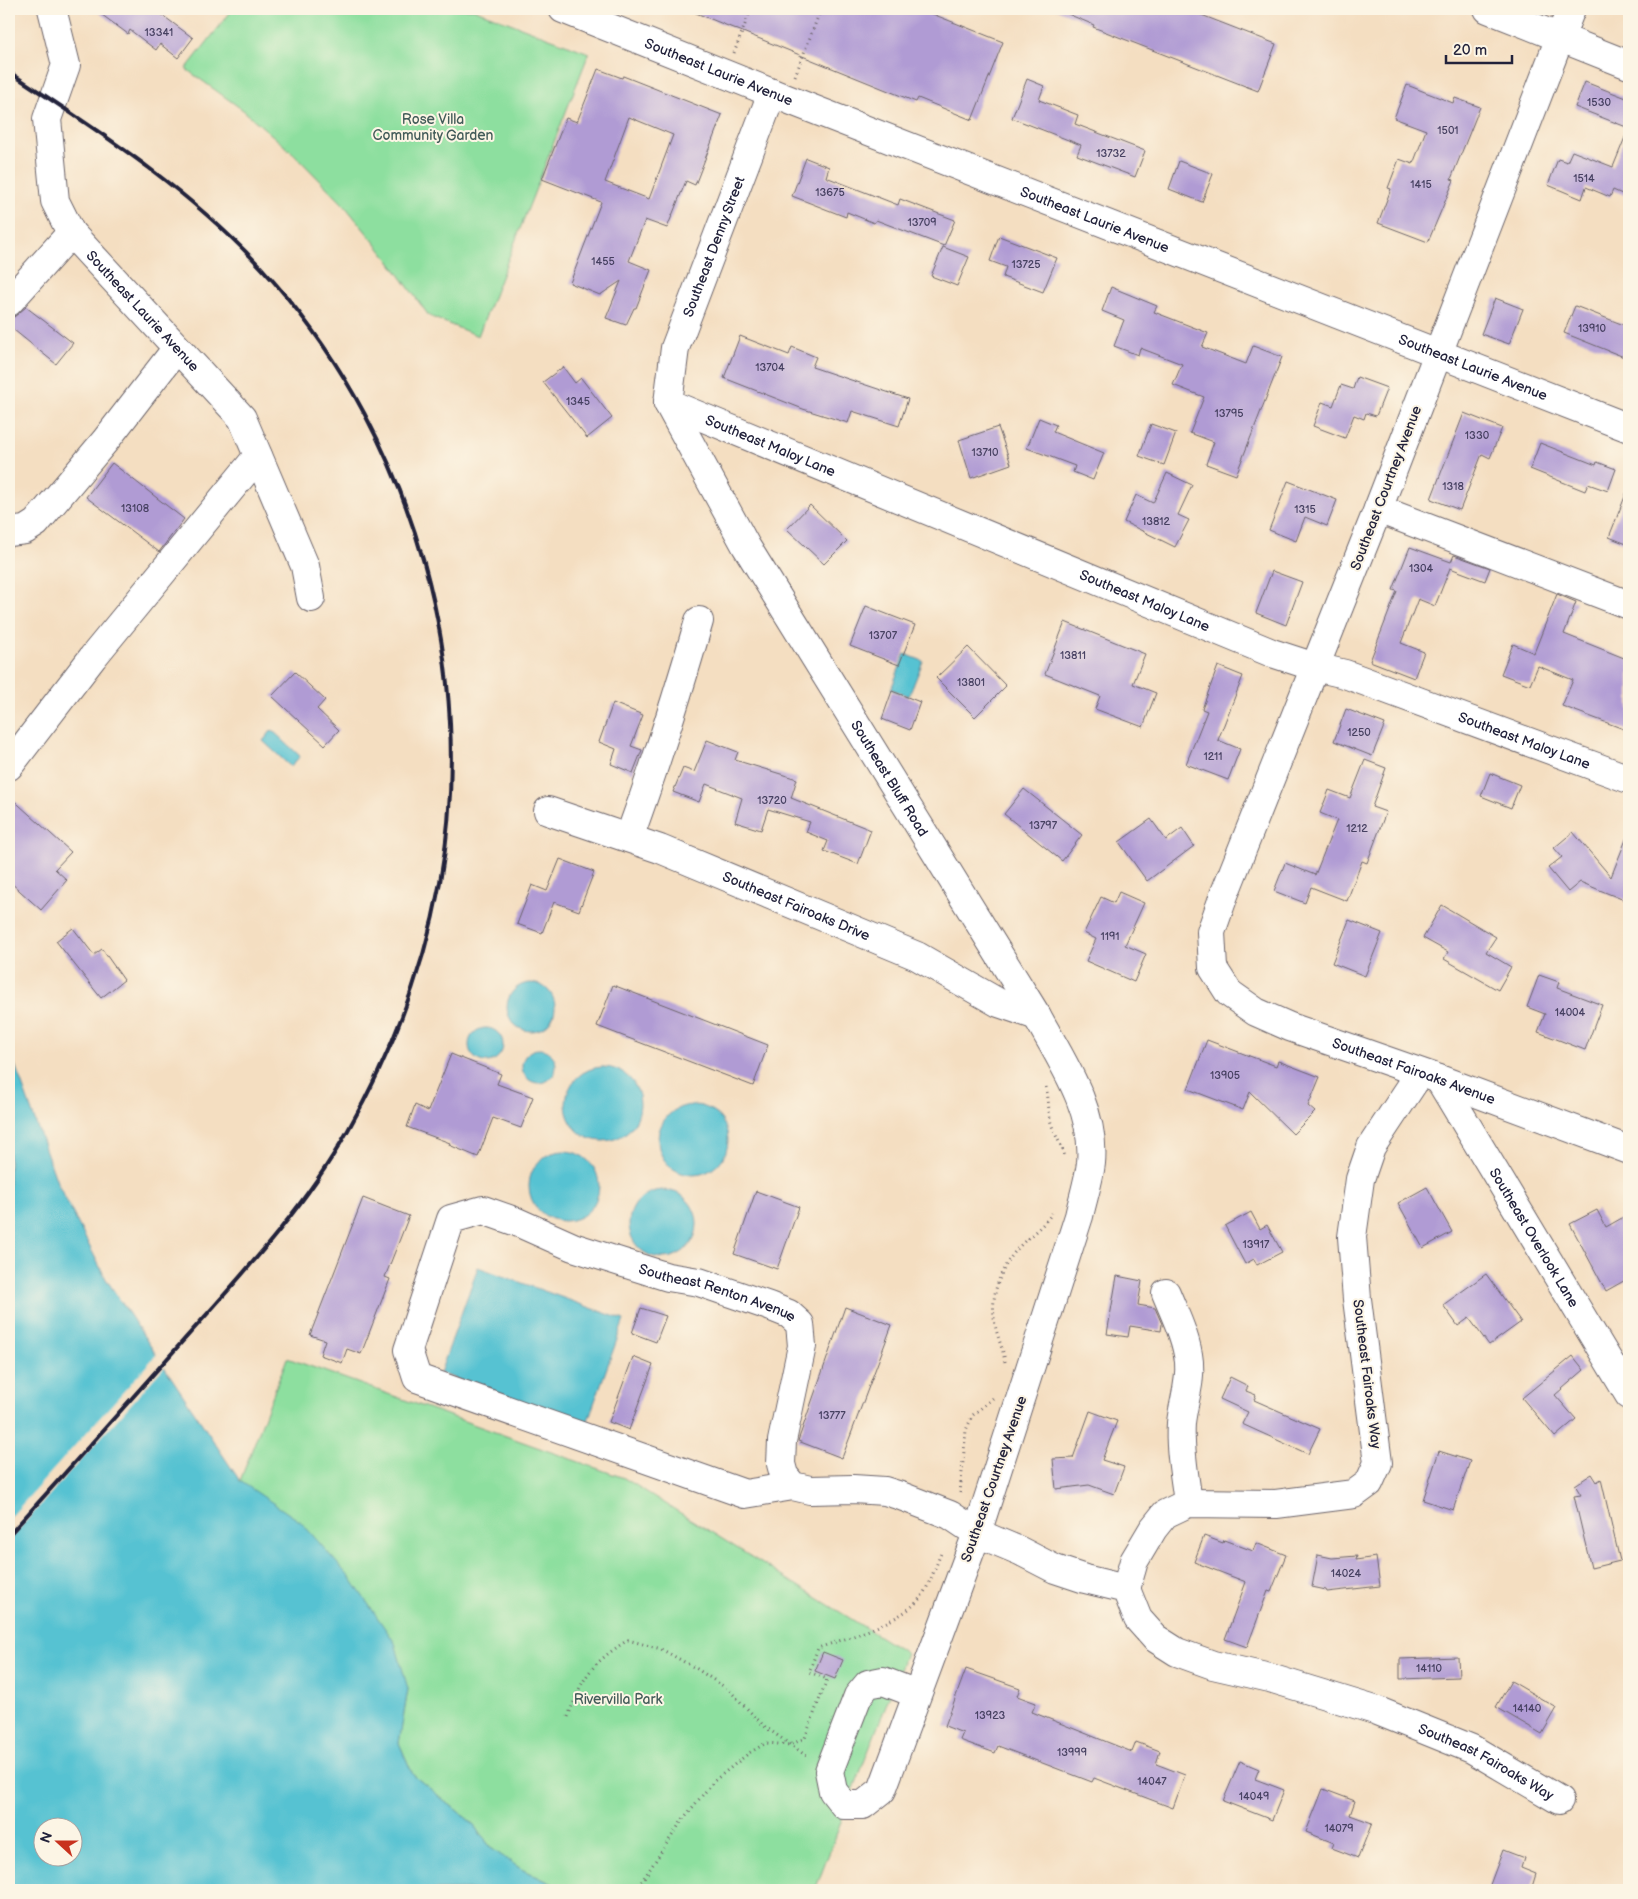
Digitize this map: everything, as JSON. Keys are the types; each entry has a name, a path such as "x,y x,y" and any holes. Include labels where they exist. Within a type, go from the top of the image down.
{"street":[{"name":"Southeast Laurie Avenue","path":"52,9 66,65 47,119 55,201 71,232 242,418 305,566 311,598"},
{"name":"Southeast Laurie Avenue","path":"563,9 779,96 1629,428"},
{"path":"1488,9 1629,65"},
{"name":"Southeast Courtney Avenue","path":"1213,968 1211,932 1224,895 1378,509 1571,9"},
{"name":"Southeast Denny Street","path":"668,403 675,348 779,96"},
{"path":"9,302 71,232"},
{"path":"9,532 26,530 36,523 178,348"},
{"name":"Southeast Maloy Lane","path":"668,403 1272,653 1314,667 1345,674 1629,779"},
{"name":"Southeast Bluff Road","path":"668,403 746,546 1037,1016 1075,1087 1089,1126 1091,1162"},
{"path":"9,766 99,650 258,456"},
{"path":"1378,509 1629,605"},
{"path":"629,838 668,727 699,621"},
{"name":"Southeast Fairoaks Drive","path":"548,811 660,849 917,956 999,1003 1037,1016"},
{"name":"Southeast Fairoaks Avenue","path":"1213,968 1229,993 1256,1012 1290,1027 1629,1150"},
{"name":"Southeast Overlook Lane","path":"1429,1076 1629,1395"},
{"name":"Southeast Fairoaks Way","path":"1429,1076 1371,1147 1360,1179 1352,1237 1357,1299 1378,1463 1369,1483 1354,1494 1276,1504 1188,1503 1165,1514 1153,1529 1134,1561 1126,1589 1138,1619 1155,1638 1177,1652 1214,1665 1270,1678 1378,1712 1472,1749 1559,1800"},
{"name":"Southeast Courtney Avenue","path":"829,1771 833,1792 844,1805 863,1805 882,1790 976,1533 1076,1225 1091,1162"},
{"name":"Southeast Renton Avenue","path":"483,1210 517,1222 573,1247 668,1277 698,1282 789,1314 800,1324 802,1346 782,1441 781,1464 784,1476 793,1486 745,1494 417,1378 408,1350 451,1219 483,1210"},
{"path":"1166,1293 1185,1340 1189,1362 1189,1376 1181,1424 1188,1503"},
{"path":"793,1486 810,1490 853,1489 885,1491 950,1515 976,1533 1020,1551 1055,1569 1126,1589"},
{"path":"829,1771 858,1696 868,1684 882,1681 917,1694"}],"path":[{"path":"726,74 751,9"},
{"path":"779,96 821,9"},
{"path":"568,1717 579,1687 591,1670 604,1656 628,1640 661,1649 697,1669 729,1690 764,1726 829,1771"}],"green space":[{"name":"Rose Villa Community Garden","path":"233,9 473,9 589,53 478,336 429,316 388,259 344,205 295,155 243,110 186,69"},
{"name":"Rivervilla Park","path":"287,1358 624,1478 906,1653 815,1890 565,1890 521,1869 492,1849 471,1822 413,1775 399,1743 408,1689 240,1481"}],"water":[{"path":"905,654 923,661 909,696 891,689"},
{"path":"272,730 300,756 291,767 263,741"},
{"path":"526,983 536,983 545,987 551,993 554,998 554,1016 545,1027 536,1031 526,1031 517,1027 511,1021 507,1012 507,1002 511,993 517,987"},
{"path":"486,1028 493,1029 498,1033 502,1038 502,1052 498,1057 493,1061 486,1062 479,1061 474,1057 470,1052 469,1045 470,1038 474,1033 479,1029"},
{"path":"9,1048 57,1182 106,1279 240,1481 301,1522 351,1579 395,1643 408,1689 399,1743 413,1775 471,1822 492,1849 521,1869 565,1890 9,1890"},
{"path":"539,1049 546,1050 551,1054 555,1059 555,1073 551,1078 546,1082 539,1083 532,1082 527,1078 523,1073 522,1066 523,1059 527,1054 532,1050"},
{"path":"603,1067 624,1073 634,1083 640,1104 634,1125 624,1135 603,1141 582,1135 572,1125 566,1104 572,1083 582,1073"},
{"path":"700,1105 713,1111 722,1120 726,1126 728,1140 726,1154 718,1165 707,1173 686,1175 679,1173 668,1165 660,1154 658,1133 660,1126 668,1115 679,1107"},
{"path":"564,1151 577,1154 589,1161 596,1173 599,1186 596,1199 589,1211 577,1218 564,1221 551,1218 539,1211 532,1199 529,1186 532,1173 539,1161 551,1154"},
{"path":"663,1190 676,1193 687,1200 694,1211 697,1224 694,1237 687,1248 676,1255 663,1258 650,1255 639,1248 632,1237 629,1224 632,1211 639,1200 650,1193"},
{"path":"478,1267 624,1320 586,1426 440,1373"}],"pier":[{"path":"158,1353 166,1365 9,1540 9,1519"}],"building":[{"path":"94,9 154,9 193,38 178,58 160,44 156,50 130,30 128,34"},
{"path":"686,9 920,9 1003,42 972,120 918,98 916,102"},
{"path":"1056,9 1186,9 1276,44 1258,91 1093,27 1094,25"},
{"path":"598,69 622,78 623,76 722,115 695,185 686,181 667,228 645,220 629,261 651,270 636,308 634,308 626,325 606,318 621,281 600,295 570,283 601,202 542,179 566,118 577,122","holes":["629,117 673,135 649,199 605,182"]},
{"path":"1027,79 1044,86 1039,100 1078,115 1075,124 1145,151 1135,177 1077,155 1081,145 1012,118"},
{"path":"1585,82 1629,99 1629,128 1575,107"},
{"path":"1407,85 1453,103 1455,98 1480,107 1451,179 1454,180 1428,242 1378,223 1391,189 1388,188 1399,159 1413,164 1426,130 1394,118"},
{"path":"1628,130 1629,197 1613,190 1610,197 1586,187 1582,199 1548,185 1558,159 1567,162 1572,151 1613,167"},
{"path":"806,158 829,167 826,177 898,205 900,199 955,220 944,246 876,220 874,223 847,212 846,217 792,196"},
{"path":"1179,161 1213,174 1202,202 1169,189"},
{"path":"999,236 1057,258 1043,292 1003,277 1006,267 990,261"},
{"path":"943,247 969,257 957,286 931,276"},
{"path":"1111,287 1157,306 1154,312 1208,333 1202,347 1246,364 1253,346 1282,357 1236,475 1206,464 1214,442 1190,433 1204,397 1173,385 1182,364 1140,348 1138,355 1114,346 1124,320 1102,311"},
{"path":"1495,298 1523,309 1509,344 1481,334"},
{"path":"1575,306 1629,327 1629,359 1564,333"},
{"path":"26,307 73,343 56,364 9,326 9,317 14,317"},
{"path":"740,336 789,355 792,347 816,357 812,367 908,399 899,426 852,411 848,423 803,409 724,378"},
{"path":"563,367 575,383 581,378 612,418 587,438 543,382"},
{"path":"1357,377 1387,388 1376,416 1366,413 1364,419 1354,415 1345,438 1313,426 1322,402 1333,406 1341,385 1353,389"},
{"path":"1464,413 1502,428 1490,458 1482,454 1460,510 1431,499"},
{"path":"1039,418 1056,425 1053,432 1104,453 1093,480 1073,472 1075,466 1027,448"},
{"path":"1151,424 1176,433 1164,465 1139,456"},
{"path":"998,427 1011,464 971,478 959,440"},
{"path":"1540,443 1596,465 1597,462 1616,469 1608,491 1588,484 1585,491 1530,469"},
{"path":"112,463 184,519 159,552 86,497"},
{"path":"1167,473 1192,485 1178,515 1189,520 1175,547 1124,522 1136,495 1153,503"},
{"path":"1288,481 1337,500 1327,526 1305,517 1296,541 1269,530"},
{"path":"1629,489 1629,545 1609,537"},
{"path":"810,505 847,541 824,564 787,529"},
{"path":"1410,547 1451,562 1454,555 1490,568 1485,581 1450,568 1435,606 1418,599 1401,643 1424,652 1414,678 1370,661 1397,591 1393,590"},
{"path":"1272,571 1302,582 1286,625 1256,613"},
{"path":"1557,594 1576,602 1564,634 1629,660 1629,731 1562,706 1573,680 1538,666 1530,685 1501,674 1513,644 1534,653"},
{"path":"866,606 915,625 899,665 850,646"},
{"path":"1065,622 1145,654 1133,684 1156,693 1143,727 1095,709 1100,696 1045,674"},
{"path":"968,647 1006,686 975,717 936,678"},
{"path":"1218,666 1243,676 1218,740 1240,749 1228,780 1186,764 1207,711 1202,709"},
{"path":"295,672 325,700 317,709 339,730 325,745 272,696"},
{"path":"892,691 920,702 910,730 882,719"},
{"path":"613,703 643,715 631,746 642,750 633,773 611,764 616,749 599,742"},
{"path":"1346,709 1385,724 1372,756 1334,741"},
{"path":"707,740 738,752 735,760 797,779 791,798 871,830 858,864 824,851 828,841 806,832 810,822 768,809 761,830 735,822 742,798 706,784 699,802 673,792 683,768 694,772"},
{"path":"1365,760 1386,768 1372,807 1386,812 1367,863 1362,861 1347,901 1311,887 1305,903 1274,891 1285,863 1315,875 1337,820 1320,813 1329,790 1350,798"},
{"path":"1490,773 1520,785 1511,808 1481,796"},
{"path":"1024,789 1082,835 1062,861 1004,814"},
{"path":"9,796 71,852 55,869 67,880 41,910 9,881"},
{"path":"1151,819 1166,840 1182,828 1194,846 1147,881 1119,842"},
{"path":"1573,832 1611,877 1629,832 1629,890 1627,896 1629,902 1580,882 1568,892 1548,868 1562,857 1554,848"},
{"path":"560,859 594,872 579,911 554,902 542,933 517,924 532,885 547,891"},
{"path":"1119,892 1144,903 1125,945 1146,954 1134,982 1086,961 1096,939 1084,933 1101,897 1114,903"},
{"path":"1442,905 1496,937 1486,952 1511,967 1498,990 1444,959 1448,952 1423,938"},
{"path":"1349,920 1382,933 1365,976 1332,963"},
{"path":"73,928 94,955 102,949 124,980 101,998 56,941"},
{"path":"1539,975 1559,982 1557,988 1602,1005 1585,1050 1538,1032 1545,1014 1527,1007"},
{"path":"613,985 768,1045 753,1086 597,1026"},
{"path":"1207,1040 1276,1066 1278,1061 1320,1077 1308,1106 1315,1112 1293,1134 1250,1092 1243,1110 1188,1089"},
{"path":"451,1054 501,1074 497,1084 533,1097 521,1128 493,1118 478,1157 449,1145 450,1143 407,1127 415,1105 428,1111"},
{"path":"1427,1187 1452,1232 1423,1248 1398,1203"},
{"path":"756,1191 799,1207 777,1269 734,1254"},
{"path":"363,1198 409,1216 385,1277 390,1279 361,1354 347,1349 342,1363 320,1355 325,1340 310,1335"},
{"path":"1597,1210 1606,1227 1629,1214 1629,1278 1606,1291 1570,1224"},
{"path":"1251,1212 1260,1229 1267,1225 1282,1252 1257,1265 1254,1259 1245,1264 1225,1226"},
{"path":"1486,1274 1521,1322 1489,1345 1469,1318 1458,1326 1443,1305"},
{"path":"1117,1276 1142,1281 1138,1305 1155,1308 1162,1324 1161,1331 1130,1326 1128,1337 1107,1334"},
{"path":"845,1307 892,1325 842,1458 798,1441"},
{"path":"641,1308 666,1316 656,1342 632,1333"},
{"path":"1573,1356 1584,1370 1555,1395 1576,1419 1555,1437 1522,1398"},
{"path":"633,1357 653,1365 629,1430 609,1422"},
{"path":"1230,1377 1248,1386 1246,1391 1256,1395 1254,1400 1320,1429 1308,1454 1242,1424 1248,1412 1220,1399"},
{"path":"1090,1411 1117,1421 1102,1460 1124,1467 1114,1494 1089,1485 1056,1489 1053,1459 1073,1458"},
{"path":"1439,1451 1470,1461 1453,1510 1423,1500"},
{"path":"1592,1474 1597,1482 1601,1479 1620,1561 1591,1568 1574,1496 1581,1495 1575,1485"},
{"path":"1204,1536 1223,1543 1224,1540 1253,1551 1256,1543 1286,1555 1271,1592 1268,1591 1247,1647 1225,1639 1246,1582 1194,1562"},
{"path":"1318,1555 1332,1558 1357,1556 1356,1560 1376,1557 1380,1586 1327,1592 1326,1590 1312,1587"},
{"path":"823,1652 843,1660 835,1679 815,1671"},
{"path":"1458,1657 1459,1677 1400,1679 1400,1659"},
{"path":"966,1669 1020,1688 1017,1696 1036,1703 1032,1712 1132,1752 1136,1742 1160,1751 1156,1764 1185,1775 1173,1808 1094,1778 1092,1782 998,1746 995,1753 960,1740 963,1733 945,1726"},
{"path":"1511,1681 1557,1708 1542,1734 1496,1707"},
{"path":"1240,1761 1259,1769 1255,1779 1284,1790 1272,1820 1223,1801"},
{"path":"1323,1789 1355,1801 1350,1815 1372,1823 1358,1858 1332,1848 1334,1843 1306,1832"},
{"path":"1503,1850 1524,1858 1521,1868 1536,1874 1531,1890 1488,1890"}],"railway":[{"path":"9,72 115,143 182,194 245,251 274,282 323,346 365,414 399,487 424,563 441,642 450,722 450,802 440,882 433,915 425,947 404,1011 392,1042 363,1103 330,1161 270,1242 9,1535"}]}
